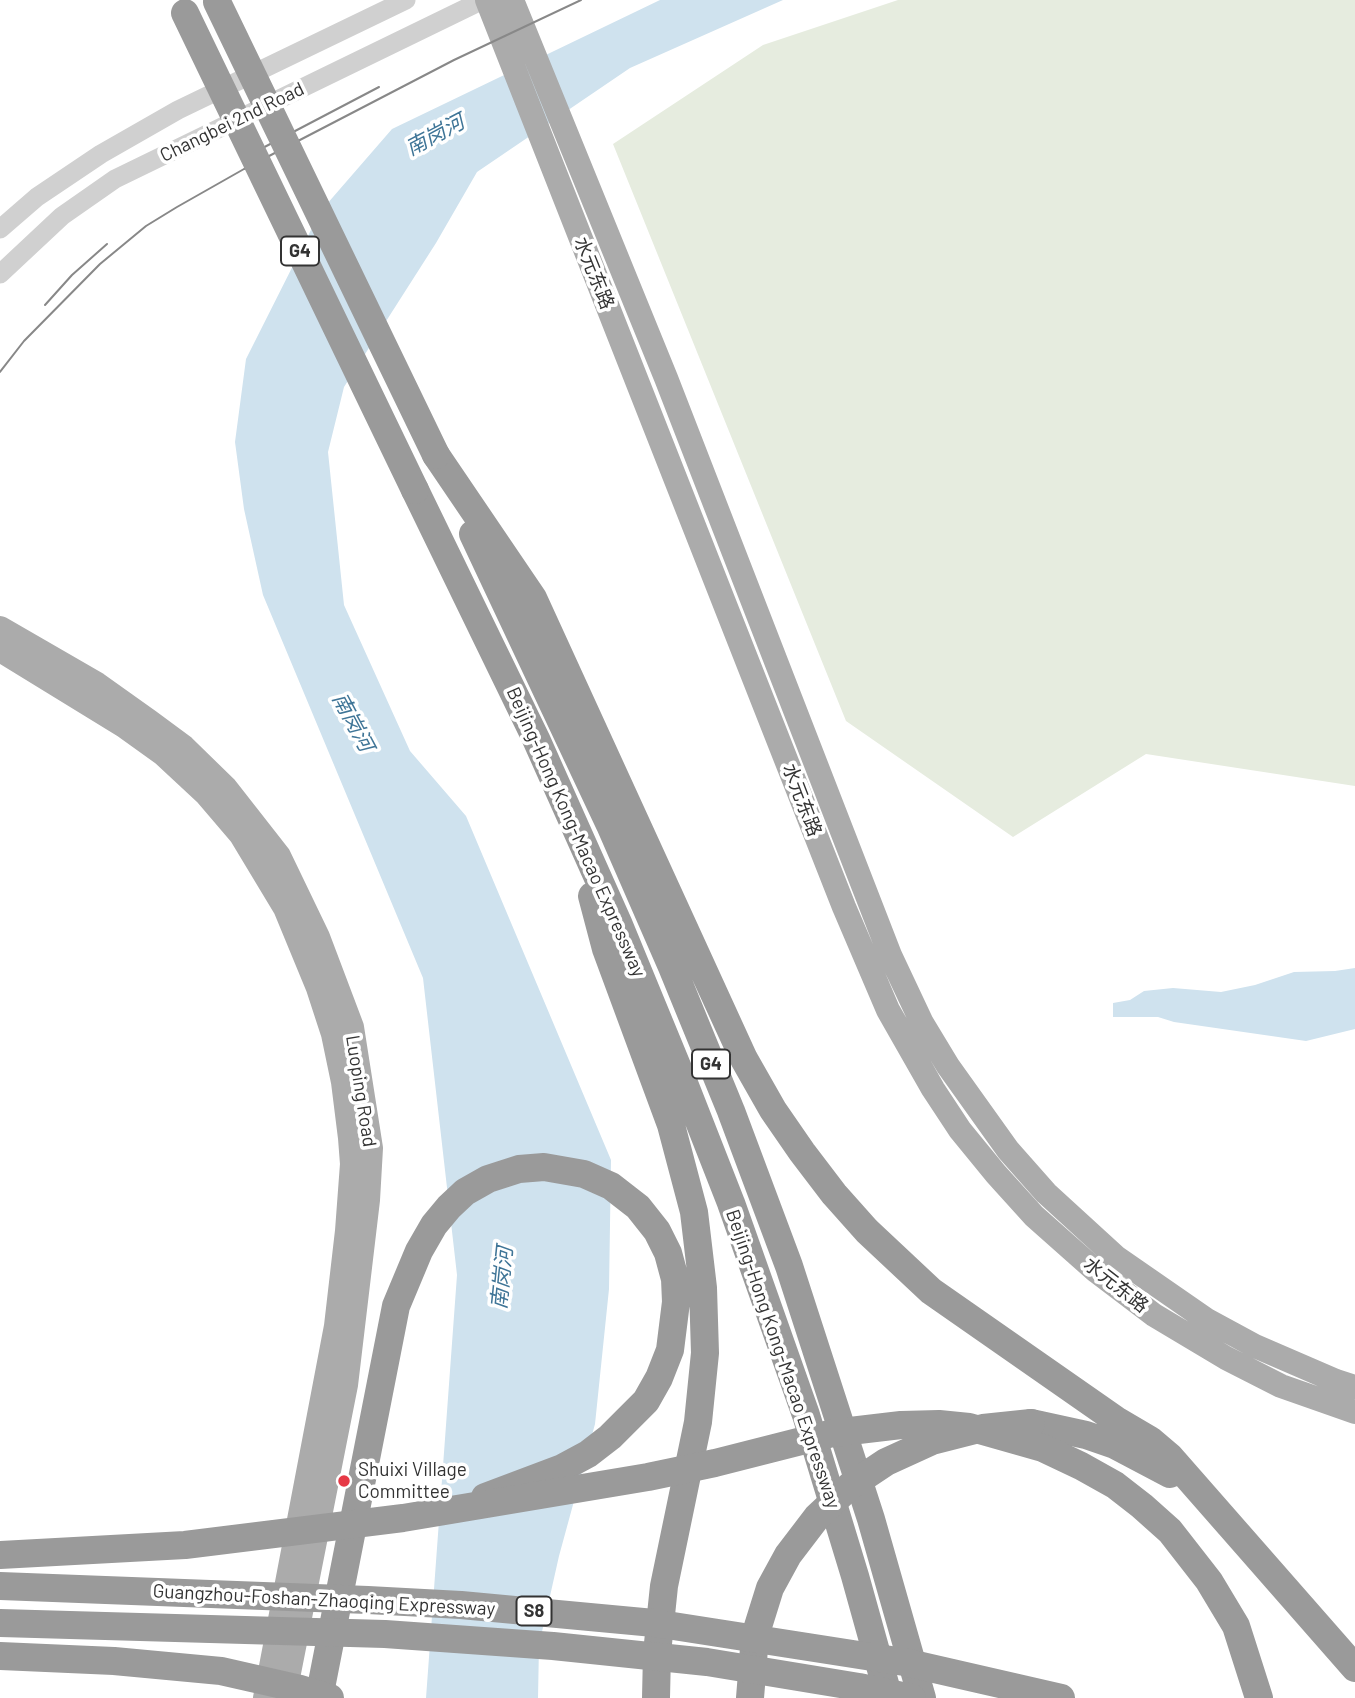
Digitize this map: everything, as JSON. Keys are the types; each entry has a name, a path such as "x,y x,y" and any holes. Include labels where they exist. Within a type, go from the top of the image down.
{"highway":[{"name":"Beijing-Hong Kong-Macao Expressway","path":"217,1 436,454 610,825 672,967 731,1111 789,1266 871,1519 922,1698"},
{"name":"Beijing-Hong Kong-Macao Expressway","path":"182,7 471,603 619,925 731,1203 806,1415 855,1576 888,1698"},
{"path":"436,454 533,598 744,1059 773,1110 802,1152 867,1231 931,1291 1116,1420 1150,1440 1189,1476 1355,1668"},
{"path":"572,819 606,949 671,1125 694,1212 703,1288 705,1353 698,1422 664,1586 657,1653 656,1698"},
{"path":"319,1698 396,1306 408,1274 434,1225 465,1192 509,1172 544,1167 584,1174 611,1186 638,1207 657,1231 668,1253 675,1279 674,1326 670,1350 646,1401 620,1429 588,1454 562,1468 457,1507"},
{"path":"750,1698 755,1636 770,1588 788,1555 817,1517 850,1486 887,1462 932,1441 983,1428 1031,1423 1086,1435 1144,1458 1169,1473 1222,1515"},
{"path":"0,1555 185,1545 403,1518 648,1477 833,1433 901,1425 939,1424 969,1427 1043,1448 1081,1466 1115,1485 1170,1531 1209,1581 1236,1626 1259,1698"},
{"name":"Guangzhou-Foshan-Zhaoqing Expressway","path":"0,1586 368,1600 613,1618 822,1647 917,1665 1061,1698"},
{"name":"Guangzhou-Foshan-Zhaoqing Expressway","path":"0,1623 384,1634 553,1646 707,1662 912,1698"},
{"path":"0,1656 114,1661 208,1669 330,1698"}],"main road":[{"name":"水元东路","path":"485,0 844,907 888,1010 933,1089 960,1130 996,1174 1034,1216 1096,1271 1154,1315 1226,1358 1281,1386 1355,1412"},
{"name":"水元东路","path":"512,0 671,391 890,955 922,1023 947,1066 978,1111 1046,1193 1116,1257 1207,1320 1255,1346 1355,1387"},
{"name":"Luoping Road","path":"0,628 118,699 184,747 225,787 279,856 318,937 352,1027 371,1148 368,1200 346,1385 284,1698"},
{"name":"Luoping Road","path":"0,650 124,726 163,754 206,794 241,835 285,908 318,988 333,1034 343,1082 352,1164 347,1231 336,1326 265,1698"}],"street":[{"name":"Changbei 2nd Road","path":"0,229 37,197 101,154 178,110 406,0"},
{"name":"Changbei 2nd Road","path":"0,274 62,216 115,179 485,0"}],"shaded area":[{"path":"898,0 1355,0 1355,786 1146,754 1013,837 846,721 613,144 763,45"}],"water":[{"name":"南岗河","path":"660,0 783,0 630,68 477,172 436,243 344,387 328,452 344,605 410,751 466,816 611,1160 609,1289 595,1424 559,1556 539,1645 538,1698 426,1698 457,1275 423,978 263,595 244,509 235,442 246,359 320,212 392,129"},
{"path":"1355,968 1355,1029 1306,1041 1174,1022 1158,1017 1113,1017 1113,1003 1130,1000 1144,991 1173,988 1221,992 1255,985 1294,972"}],"tram line":[{"path":"0,372 24,341 100,264 146,226 244,169 454,60 581,0"},
{"path":"255,152 379,87"},
{"path":"45,305 72,275 107,244"}],"place":[{"name":"Shuixi Village Committee","path":"344,1481"}]}
